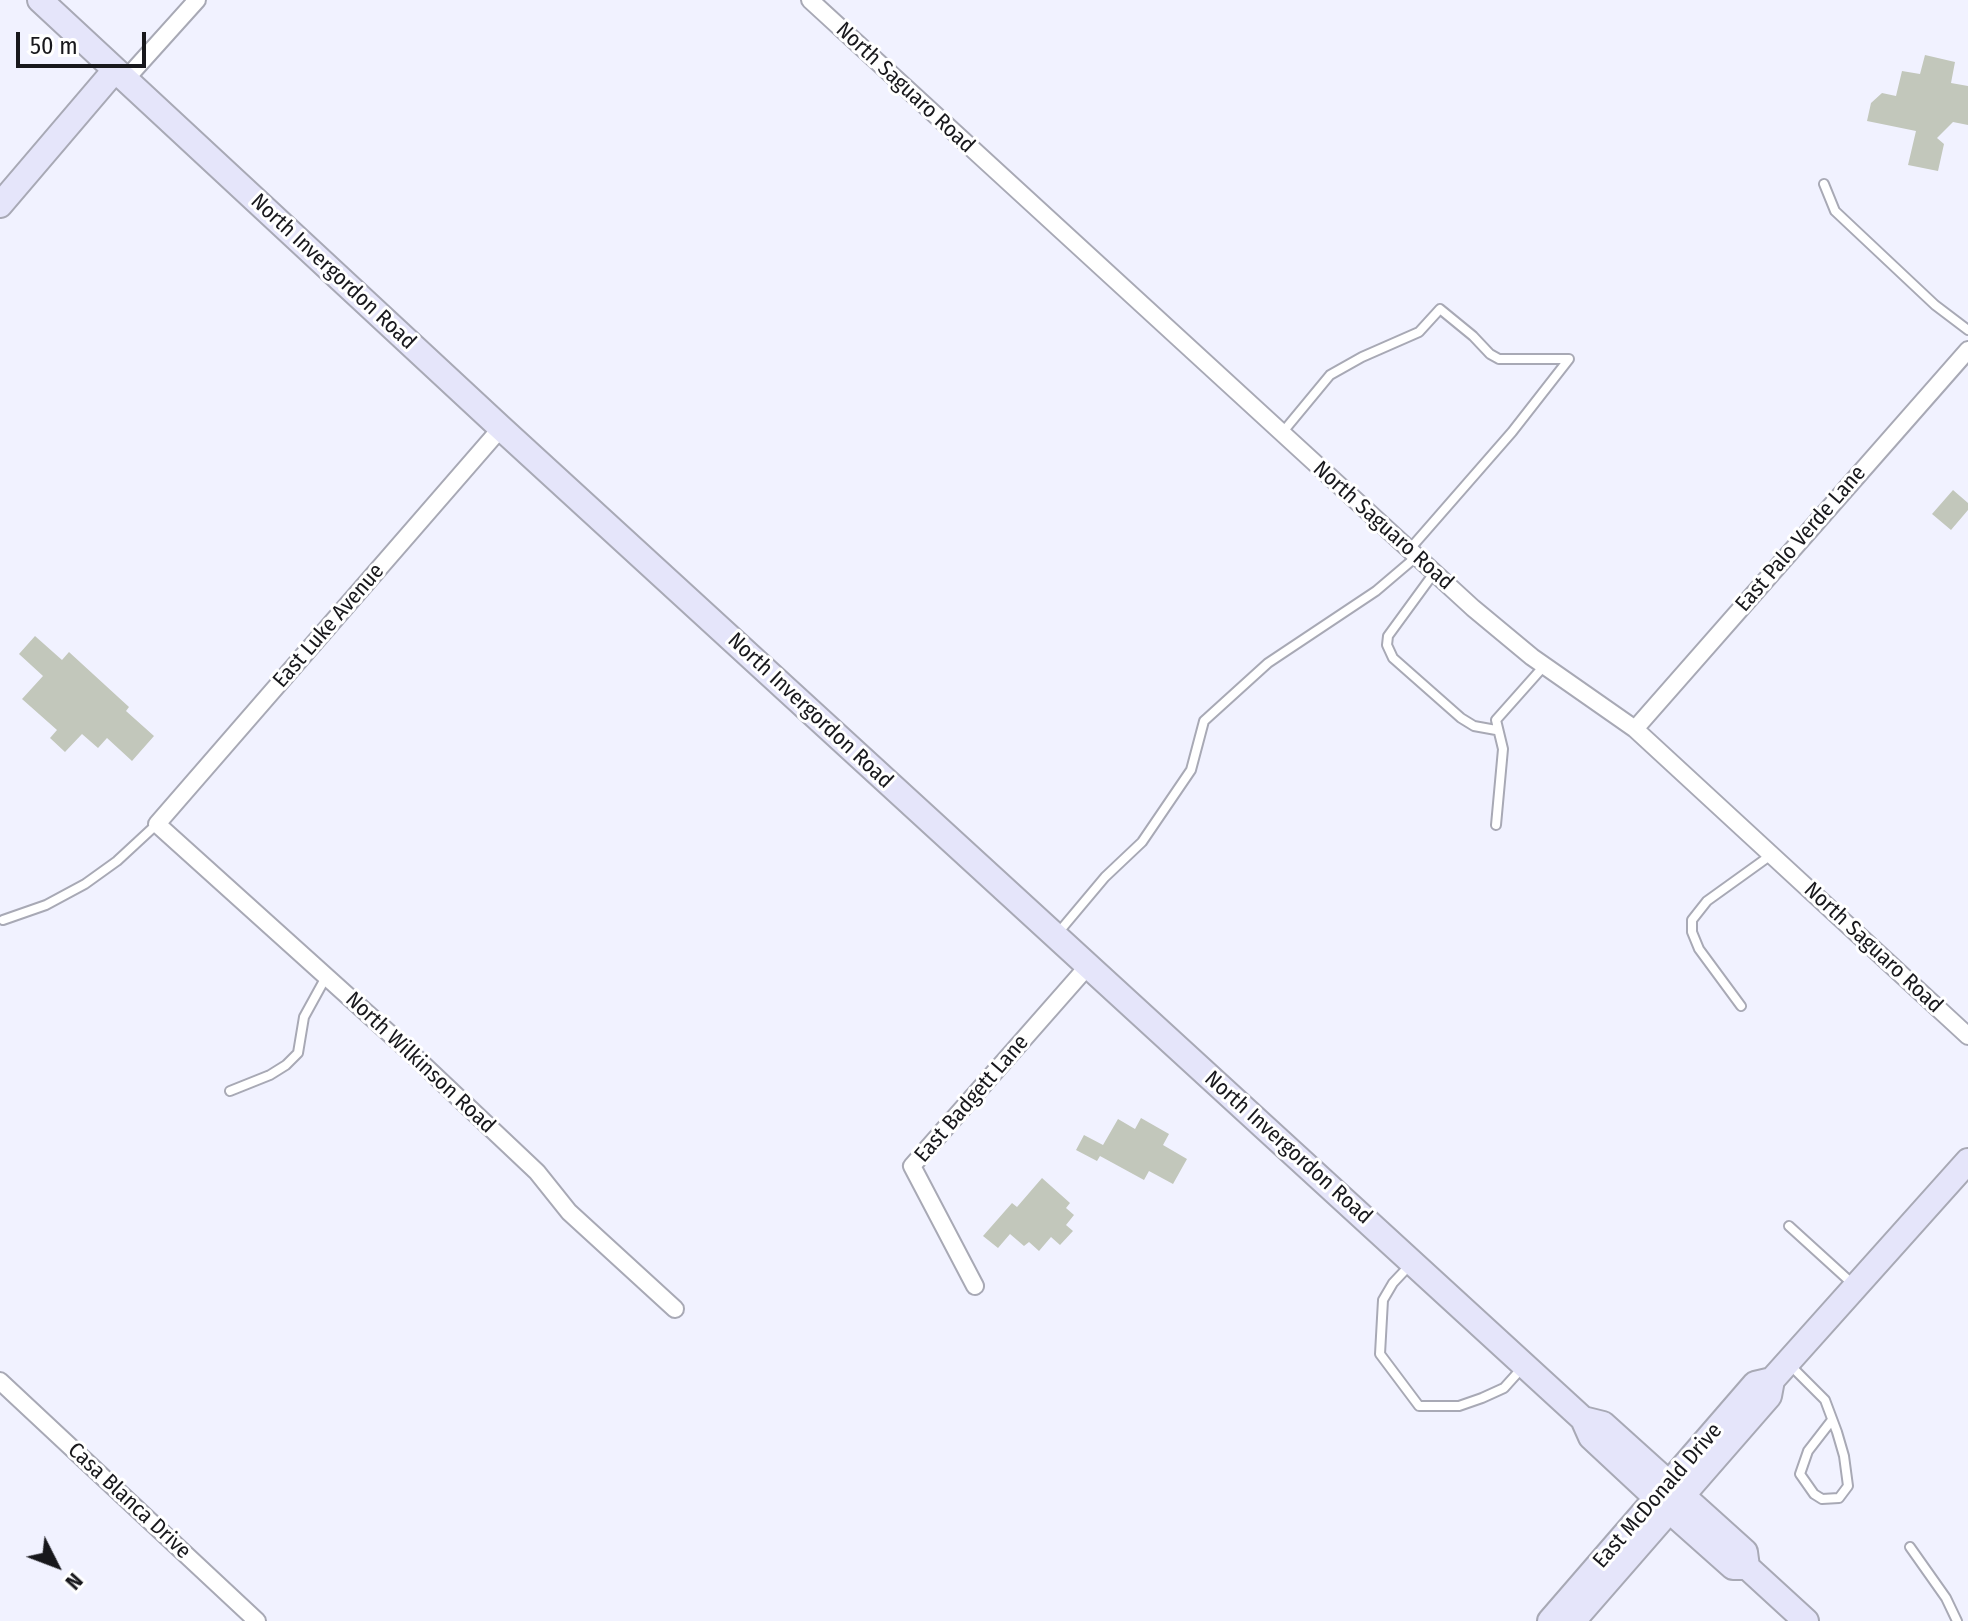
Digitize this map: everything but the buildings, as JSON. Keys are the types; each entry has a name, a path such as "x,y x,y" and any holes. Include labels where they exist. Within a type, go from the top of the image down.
{"street":[{"name":"North Invergordon Road","path":"40,0 501,428 1583,1419 1603,1424 1733,1567 1747,1567 1806,1621"},
{"path":"0,205 120,75 197,0"},
{"name":"North Saguaro Road","path":"810,0 1502,634 1635,729 1968,1036"},
{"name":"East Palo Verde Lane","path":"1635,729 1968,350"},
{"name":"East Luke Avenue","path":"157,824 501,428"},
{"name":"North Wilkinson Road","path":"157,824 537,1172 569,1212 675,1309"},
{"name":"East Badgett Lane","path":"975,1286 912,1166 1088,966"},
{"name":"East McDonald Drive","path":"1550,1621 1769,1396 1780,1372 1968,1161"},
{"name":"Casa Blanca Drive","path":"0,1381 257,1621"},
{"name":"East McDonald Drive","path":"1573,1621 1669,1496"}],"lane":[{"path":"1824,184 1835,211 1935,305 1968,330"},
{"path":"1056,936 1105,877 1142,842 1191,770 1204,721 1268,663 1376,591 1413,553 1569,359 1499,359 1440,309 1419,332 1330,375 1282,433"},
{"path":"1434,573 1388,636 1387,645 1393,658 1461,718 1474,726 1496,730"},
{"path":"1496,825 1503,749 1496,720 1544,666"},
{"path":"3,920 46,905 85,884 117,861 157,824"},
{"path":"1741,1006 1699,949 1692,932 1692,920 1707,901 1771,855"},
{"path":"230,1091 270,1075 298,1053 304,1017 326,977"},
{"path":"1789,1226 1856,1286"},
{"path":"1412,1262 1383,1300 1380,1354 1419,1406 1459,1406 1482,1398 1504,1388 1525,1365"},
{"path":"1780,1372 1816,1388 1825,1400 1832,1420 1844,1456 1848,1486 1839,1498 1822,1499 1814,1494 1800,1474 1808,1451 1832,1420"},
{"path":"1910,1547 1946,1598 1957,1621"}]}
